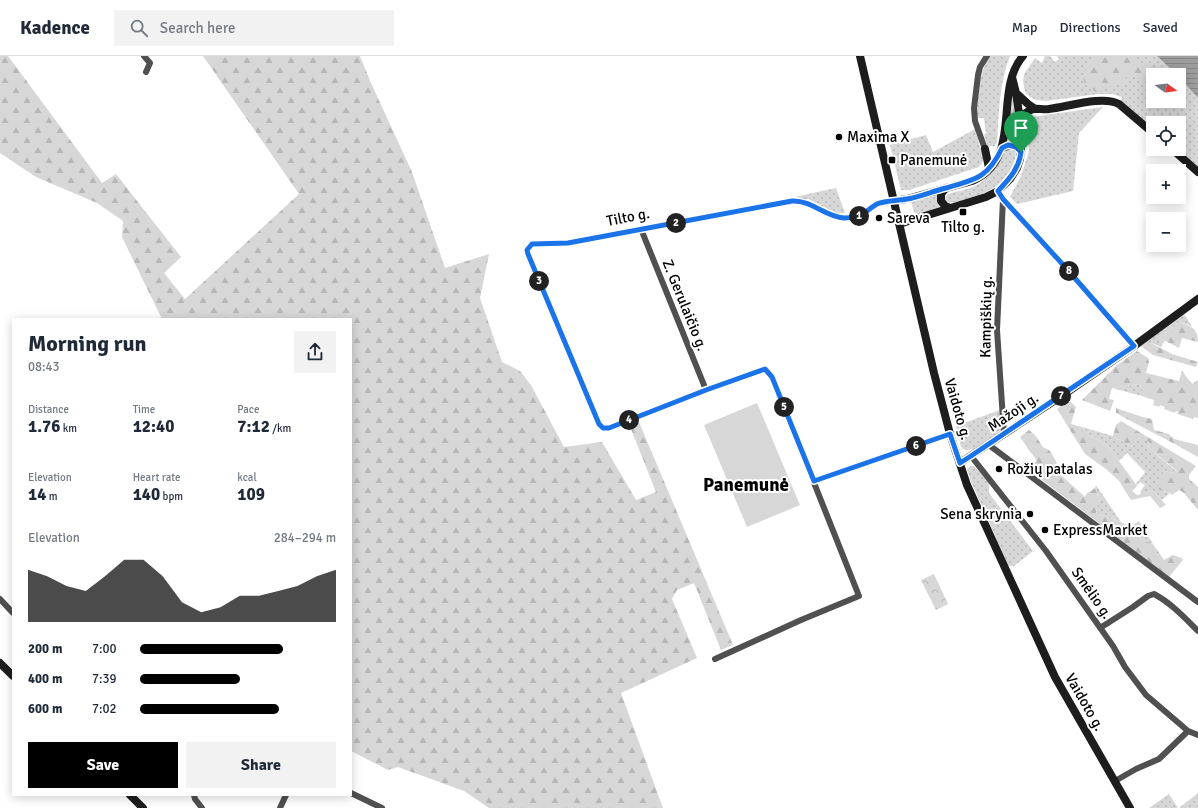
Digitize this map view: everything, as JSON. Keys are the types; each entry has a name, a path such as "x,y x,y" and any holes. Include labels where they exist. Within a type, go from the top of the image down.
{"main road":[{"name":"Vaidoto g.","path":"860,56 934,373 950,434 970,492 1055,676 1130,808"},
{"name":"Tilto g.","path":"893,201 906,199 977,178 989,168 1001,149 1006,127 1007,104 1012,77 1018,62 1023,56"},
{"path":"899,224 986,197 998,191 1010,179 1017,168 1021,152 1020,120 1012,77"},
{"path":"1016,92 1035,109"},
{"path":"1020,120 1023,114 1035,109 1047,109 1096,101 1119,104 1146,127"},
{"path":"985,148 992,152 1011,145 1016,147 1021,152"},
{"path":"985,148 989,168"},
{"path":"1180,156 1198,172"},
{"path":"946,188 941,194 940,201 944,206 950,208"},
{"name":"Mažoji g.","path":"960,463 1134,346 1198,299"},
{"path":"0,663 12,675"},
{"path":"131,796 143,808"}],"street":[{"path":"144,56 150,64 146,72"},
{"path":"985,148 975,121 974,108 978,75 980,67 987,56"},
{"path":"998,191 1003,199 1134,346"},
{"name":"Kampiškių g.","path":"1003,199 997,330 1004,434"},
{"name":"Tilto g.","path":"706,390 609,428 603,428 599,424 527,250 532,244 568,243 792,201 809,203 837,217 844,218 859,216 876,204 893,201"},
{"name":"Z. Gerulaičio g.","path":"640,230 706,390"},
{"path":"706,390 765,369 772,377 860,596 801,620 715,659"},
{"path":"814,481 950,434"},
{"path":"989,444 1198,602"},
{"name":"Smėlio g.","path":"971,456 1046,551 1113,646 1125,667 1146,695 1188,731 1198,735"},
{"path":"1100,628 1148,596 1154,594 1177,610 1198,631"},
{"path":"0,599 12,611"},
{"path":"1115,781 1136,769 1159,759 1188,731"},
{"path":"352,793 382,808"},
{"path":"194,796 202,808"},
{"path":"280,808 286,796"},
{"path":"364,808 368,801"}],"green space":[{"path":"0,56 8,56 102,183 116,174 181,257 164,273 185,299 299,194 203,56 360,56 412,172 445,268 489,254 480,298 502,362 520,371 531,385 564,447 602,442 636,500 656,492 629,424 639,422 733,645 721,650 694,583 677,590 672,599 697,658 621,693 663,808 489,808 464,791 398,767 388,770 352,752 352,318 162,318 122,237 123,221 97,203 36,177 0,153"},
{"path":"990,56 1010,56 1006,66 1002,88 997,142 995,146 989,147 984,134 986,134 984,118 978,118 976,104 980,78"},
{"path":"1045,56 1050,56 1055,62 1059,59 1057,56 1159,57 1170,68 1146,68 1146,108 1186,108 1186,85 1198,98 1198,168 1185,156 1186,116 1146,116 1146,122 1121,101 1122,97 1112,94 1098,94 1046,101 1036,100 1025,92 1023,81 1024,74 1035,58 1042,63"},
{"path":"1101,56 1127,56 1150,68 1146,68 1146,81 1128,74 1123,84 1112,86 1096,92 1085,84 1083,78 1089,61"},
{"path":"1013,96 1017,143 1008,140 1011,97"},
{"path":"1103,107 1079,133 1073,191 1017,204 1010,197 1021,176 1028,154 1028,119 1031,117"},
{"path":"975,129 983,157 983,161 979,167 909,190 901,190 890,145 926,135 933,152"},
{"path":"1012,149 1016,155 1014,162 1001,182 983,194 954,202 946,202 946,196 948,194 969,189 985,179 993,170 1006,150"},
{"path":"836,188 845,213 835,213 808,199 794,197"},
{"path":"937,195 937,201 940,207 915,215 911,202"},
{"path":"1184,314 1192,326 1179,322 1160,338 1165,340 1161,347 1149,342 1142,347 1139,346"},
{"path":"1179,322 1193,328 1197,334 1198,342 1182,338 1179,348 1160,338"},
{"path":"1149,342 1172,354 1198,362 1196,367 1153,355 1142,347"},
{"path":"1137,351 1148,358 1149,362 1146,373 1179,381 1182,371 1192,384 1198,380 1198,418 1194,417 1193,419 1177,414 1178,412 1176,411 1175,413 1164,409 1165,407 1160,405 1159,407 1153,405 1154,400 1142,396 1142,389 1139,384 1112,388 1109,399 1114,400 1110,411 1082,400 1117,365"},
{"path":"1139,384 1142,389 1142,396 1112,388"},
{"path":"1066,402 1071,402 1076,407 1071,424 1082,427 1090,435 1109,447 1137,486 1132,491 1137,495 1153,491 1166,505 1160,508 1150,496 1131,500 1119,481 1106,469 1085,454 1057,409"},
{"path":"757,403 800,505 747,527 704,425"},
{"path":"1116,408 1152,419 1154,430 1169,434 1174,439 1198,445 1198,457 1116,413"},
{"path":"1000,410 1001,428 999,433 973,450 965,450 961,447 956,426"},
{"path":"1121,421 1196,466 1189,475 1189,479 1198,487 1198,510 1184,493 1179,490 1172,495 1157,489 1163,471 1174,473 1177,471 1148,447 1150,443 1144,438 1137,439 1132,447 1113,436 1116,425"},
{"path":"1082,427 1113,436 1132,447 1137,439 1144,438 1150,443 1148,447 1177,472 1174,473 1163,471 1163,491 1170,493 1162,500 1153,491 1142,494 1140,492 1145,485 1140,482 1137,486 1136,484 1145,472 1127,453 1119,461 1109,447 1090,435"},
{"path":"1029,430 1035,435 1043,447 1050,451 1057,463 1052,467 1085,497 1086,494 1095,488 1099,497 1096,513 1130,527 1139,521 1144,529 1140,539 1153,544 1164,560 1173,555 1182,558 1183,560 1169,577 1028,469 1037,461 1020,437"},
{"path":"974,466 989,482 989,493 1033,551 1014,566 1008,565 970,479 967,469"},
{"path":"1096,485 1121,522 1096,513 1099,497 1095,488"},
{"path":"1144,529 1153,544 1140,539"},
{"path":"934,574 948,604 936,610 921,580"},
{"path":"1198,793 1198,808 1179,808"},
{"path":"1169,794 1178,808 1149,808"}],"shaded area":[{"path":"1157,56 1198,56 1198,98 1186,85 1186,68 1170,68"}],"place":[{"name":"Maxima X","path":"839,137"},
{"name":"Panemunė","path":"892,160"},
{"name":"Tilto g.","path":"963,212"},
{"name":"Sareva","path":"879,218"},
{"name":"Rožių patalas","path":"999,469"},
{"name":"Sena skrynia","path":"1030,514"},
{"name":"ExpressMarket","path":"1045,530"}],"district":[{"name":"Panemunė","path":"746,485"}],"route":[{"path":"1008,145 1016,147 1021,152 1017,168 1010,179 998,191 1003,199 1134,346 960,463 950,434 814,481 772,377 765,369 706,390 609,428 603,428 599,424 527,250 532,244 568,243 792,201 803,201 809,203 830,215 837,217 844,218 859,216 876,204 906,199 972,181 985,173 1002,148 1008,145"}]}
